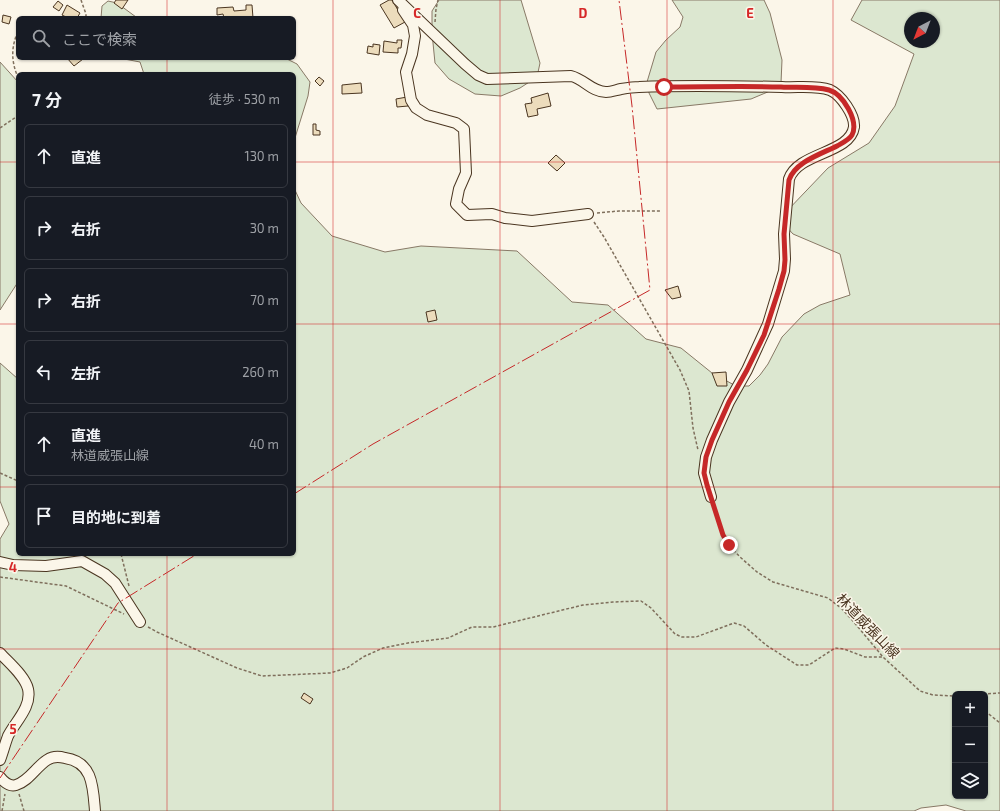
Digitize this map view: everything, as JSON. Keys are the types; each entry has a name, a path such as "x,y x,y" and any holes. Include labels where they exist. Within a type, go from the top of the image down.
{"street":[{"path":"397,0 413,26 415,36 412,54 406,72 411,100 416,108 427,115 456,123 464,129 466,173 456,204 467,214 492,214 505,218 532,221 588,214"},
{"path":"397,0 465,64 478,75 487,79 571,76 595,90 607,92 639,87 737,86 813,88 831,91 848,108 852,115 854,126 852,135 844,143 797,166 791,173 784,234 784,271 768,324 747,370 729,402 706,457 704,473 711,497"},
{"path":"0,562 13,565 46,566 82,561 105,574 115,583 140,622"},
{"path":"0,653 24,680 28,689 28,698 26,707 8,736 0,760"},
{"path":"8,782 24,781 46,761 54,756 75,759 83,765 92,782 95,811"}],"path":[{"path":"81,0 85,16"},
{"path":"16,36 12,45 16,72"},
{"path":"0,128 16,117"},
{"path":"660,211 619,211 588,214 604,237 680,370 689,391 693,428 699,455"},
{"path":"0,473 16,480"},
{"name":"林道威張山線","path":"711,497 723,535 729,545 757,572 773,582 828,598 853,620 883,657 920,691 933,695 952,696"},
{"path":"0,577 66,586 126,615"},
{"path":"140,622 157,632 237,668 262,676 330,673 347,668 364,657 383,648 448,638 472,627 493,626 583,605 634,601 641,601 651,608 675,634 682,637 696,636 734,623 744,626 766,645 797,665 809,665 835,648 844,649 866,657 883,657"},
{"path":"988,694 1000,693"},
{"path":"988,713 1000,722"},
{"path":"2,811 8,782"},
{"path":"8,782 24,811"}],"green space":[{"path":"439,0 521,0 540,63 537,77 520,88 501,96 475,94 449,79 435,63 432,33 432,11"},
{"path":"672,0 764,0 770,13 782,60 781,83 770,91 751,99 657,109 649,93 647,82 656,52 680,27 683,17"},
{"path":"862,0 1000,0 1000,811 966,811 946,805 921,808 914,811 0,811 0,539 9,524 0,501 0,363 16,377 16,556 296,556 296,192 301,203 332,236 385,252 421,246 517,251 572,302 608,305 646,339 681,348 712,373 736,386 749,386 768,364 782,337 804,314 820,305 850,295 840,254 793,234 784,224 785,213 828,168 869,143 895,106 914,54 851,20"},
{"path":"108,1 117,3 135,16 101,16 102,6"},
{"path":"130,60 289,60 297,64 310,82 308,96 296,135 296,72 143,72 140,62"},
{"path":"0,62 16,80 16,285 0,310"}],"building":[{"path":"116,0 128,0 122,9 114,3"},
{"path":"392,0 405,22 394,28 380,5"},
{"path":"58,1 63,5 59,11 53,7"},
{"path":"67,5 80,13 78,16 62,15"},
{"path":"246,5 252,5 253,16 217,15 217,8 233,7 234,11 246,10"},
{"path":"3,15 11,17 9,24 2,22"},
{"path":"397,40 402,40 401,48 398,48 398,53 383,52 384,41 397,43"},
{"path":"373,44 380,45 379,55 367,53 368,46 373,47"},
{"path":"69,60 82,60 74,66"},
{"path":"319,77 324,81 320,86 315,81"},
{"path":"361,83 362,93 342,94 342,85"},
{"path":"548,93 551,106 537,109 538,115 528,117 525,104 532,103 531,98"},
{"path":"407,97 408,106 397,107 396,99"},
{"path":"313,124 316,124 316,130 320,131 320,135 313,135"},
{"path":"556,155 565,163 557,171 548,163"},
{"path":"678,286 681,297 672,299 665,290"},
{"path":"435,310 437,320 428,322 426,312"},
{"path":"726,372 727,386 717,386 712,373"},
{"path":"304,693 313,699 310,704 301,698"}],"power":[{"path":"296,493 373,444 650,290 632,106 619,0"},
{"path":"0,778 118,603 194,556"}],"route":[{"path":"664,87 737,86 822,89 831,91 842,101 852,115 854,126 852,135 844,143 797,166 791,173 784,234 784,271 779,289 764,335 729,402 706,457 704,473 707,485 723,535 729,545"}]}
